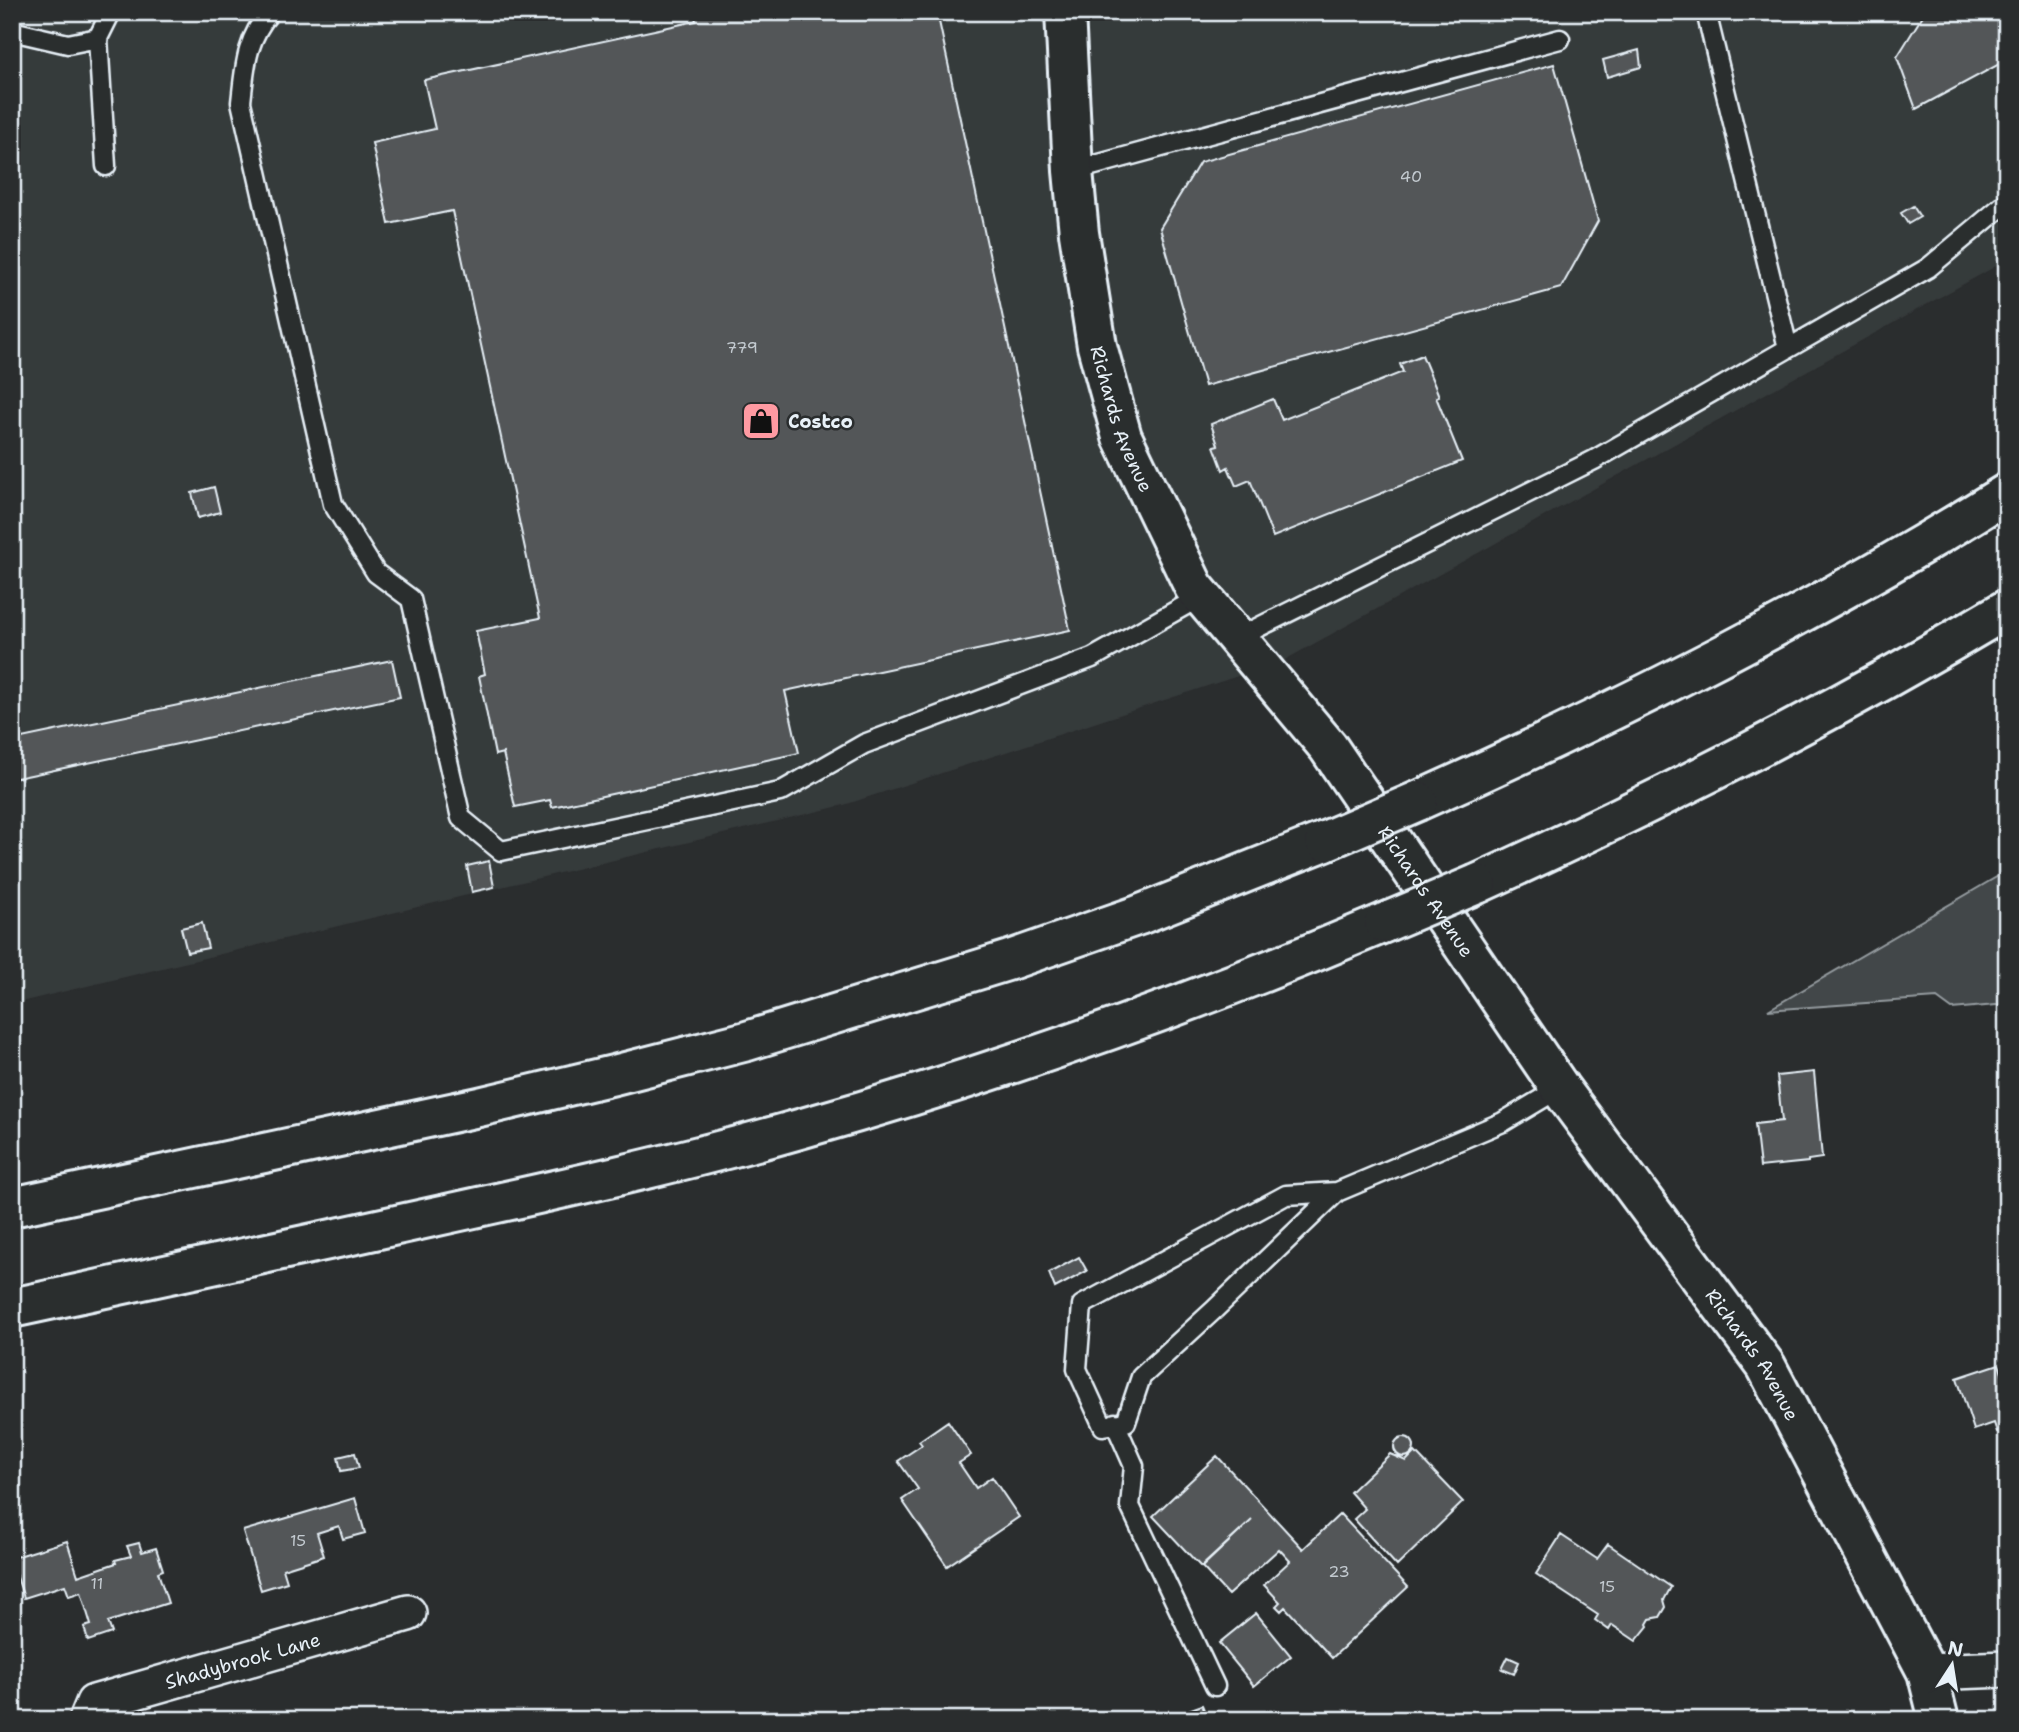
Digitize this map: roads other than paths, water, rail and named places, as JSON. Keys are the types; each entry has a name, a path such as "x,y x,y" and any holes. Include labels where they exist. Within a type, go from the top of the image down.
{"main road":[{"name":"Richards Avenue","path":"1065,12 1073,171 1079,233 1097,346 1122,437 1194,587 1328,747 1560,1088 1766,1366 1927,1672 1940,1720"},
{"path":"12,1207 479,1107 747,1041 1023,956 1139,915 1418,801 1642,697 1765,634 2007,493"},
{"path":"12,1308 671,1163 802,1128 1063,1047 1300,959 1571,841 1804,724 2007,609"}],"street":[{"name":"Shadybrook Lane","path":"87,1720 94,1703 408,1613"},
{"path":"1927,1672 2007,1669"}],"lane":[{"path":"106,166 98,38 111,12"},
{"path":"270,12 258,26 245,60 241,102 333,504 376,573 411,599 461,818 501,851 780,792 864,744 1092,658 1202,596"},
{"path":"1706,12 1788,348"},
{"path":"12,31 68,44 98,38"},
{"path":"1073,171 1560,39"},
{"path":"1237,638 1594,460 1928,268 2007,202"},
{"path":"1337,1192 1140,1377 1126,1422 1103,1426 1077,1369 1082,1305 1286,1195 1337,1192 1503,1122 1560,1088"},
{"path":"1115,1423 1134,1466 1130,1506 1215,1686"}],"place":[{"name":"Costco","path":"761,421"}]}
